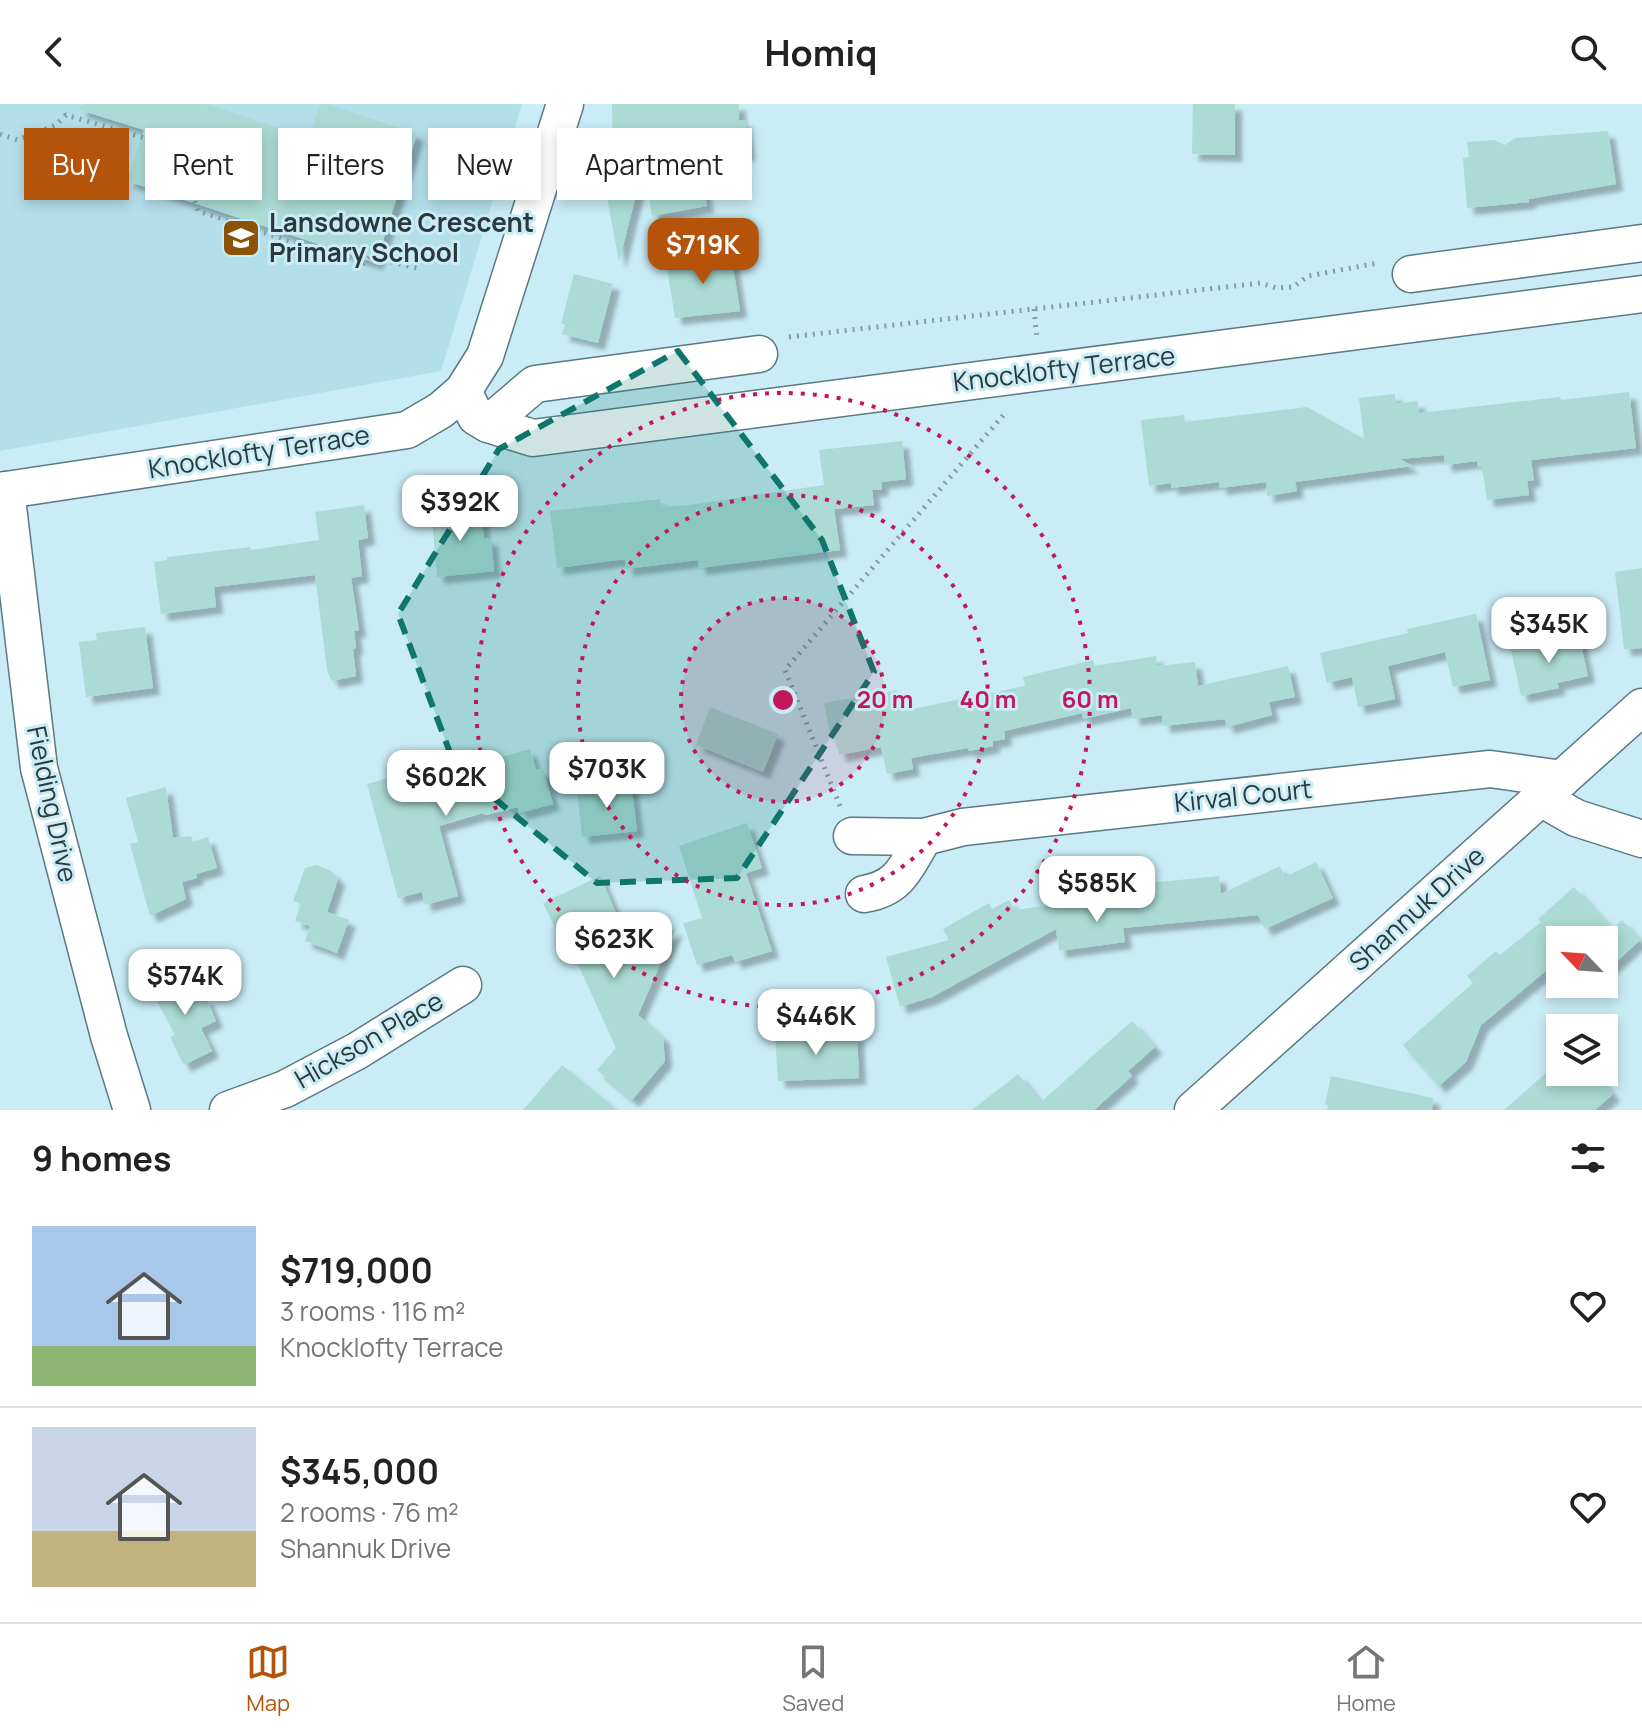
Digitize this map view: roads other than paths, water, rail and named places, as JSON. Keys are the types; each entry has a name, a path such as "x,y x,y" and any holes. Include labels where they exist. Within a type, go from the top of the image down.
{"street":[{"name":"Knocklofty Terrace","path":"3,491 407,430 441,410 463,391 485,356 565,104"},
{"path":"1411,274 1642,243"},
{"name":"Knocklofty Terrace","path":"488,424 533,438 1642,294"},
{"path":"463,391 476,417 488,424 535,384 759,354"},
{"name":"Fielding Drive","path":"3,491 39,768 109,1036 132,1110"},
{"name":"Shannuk Drive","path":"1193,1110 1642,707"},
{"name":"Kirval Court","path":"852,836 924,837 963,827 1490,769 1552,788"},
{"path":"1552,788 1576,818 1642,839"},
{"path":"864,894 882,891 896,881 924,837"},
{"name":"Hickson Place","path":"228,1110 285,1089 357,1051 463,985"}],"place":[{"name":"Lansdowne Crescent Primary School","path":"241,238"}]}
